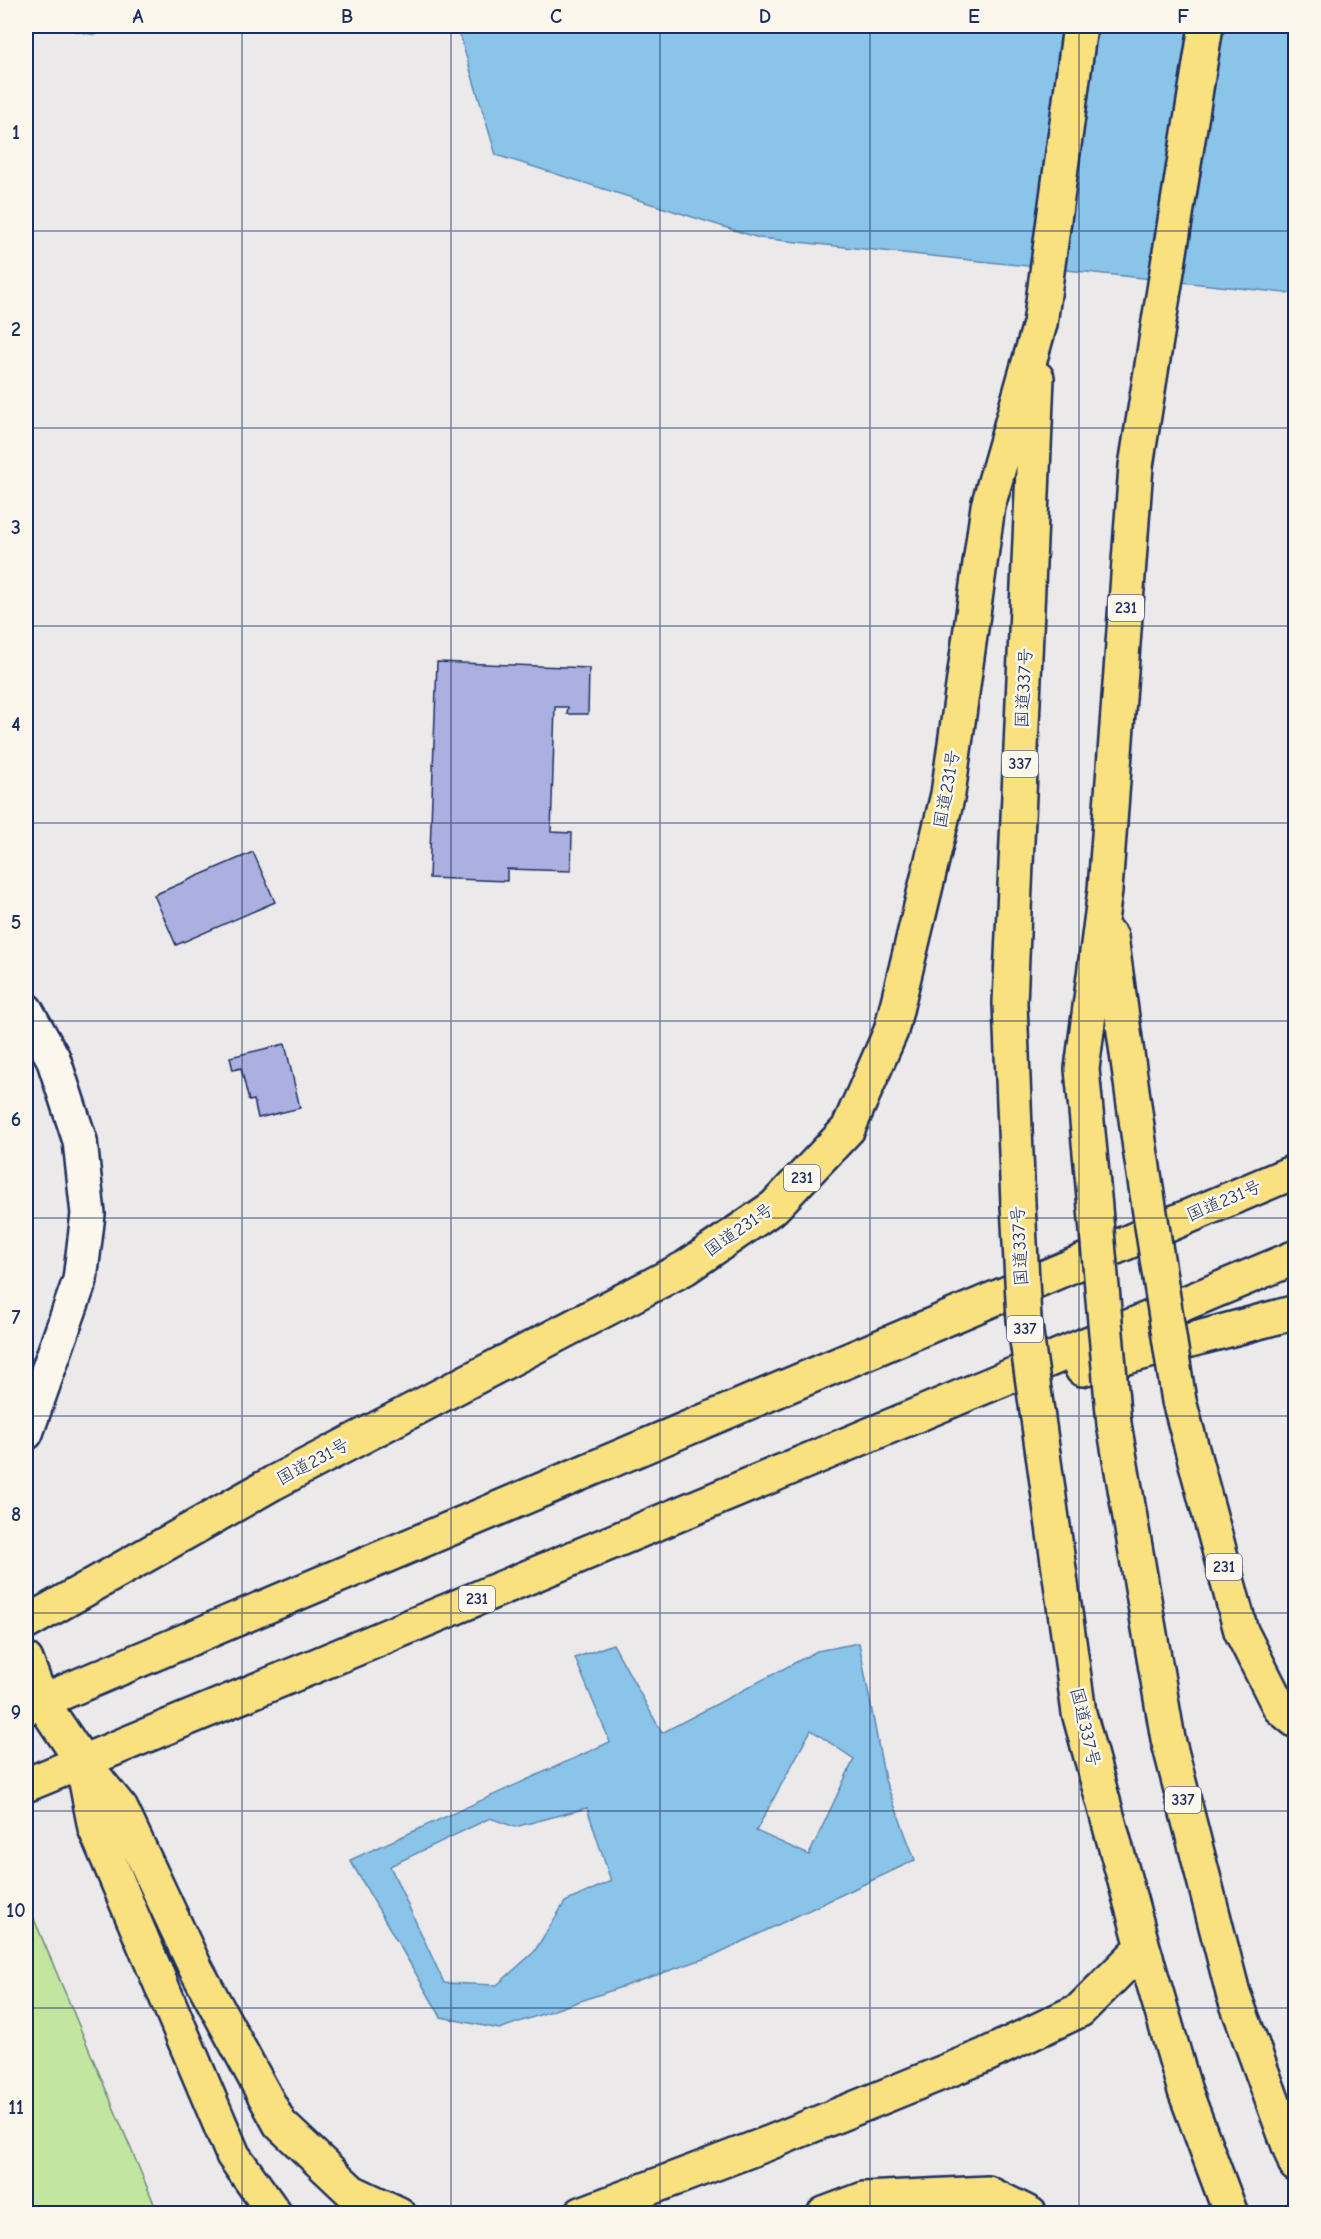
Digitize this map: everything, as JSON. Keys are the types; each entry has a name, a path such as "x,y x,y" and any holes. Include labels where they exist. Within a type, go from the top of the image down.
{"highway":[{"name":"231","path":"1041,316 1080,26"},
{"name":"231","path":"1206,26 1136,466 1105,890 1140,1148 1179,1401 1241,1631 1281,1708 1296,1721"},
{"name":"国道337号","path":"1041,316 1010,1003 1024,1319 1079,1713 1185,2091 1232,2214"},
{"name":"国道231号","path":"26,1623 273,1483 685,1268 774,1207 848,1129 891,1031 948,794 987,506 1041,316"},
{"name":"337","path":"1105,890 1082,1069 1114,1424 1168,1739 1233,1993 1296,2165"},
{"name":"国道231号","path":"34,1705 1296,1171"},
{"name":"231","path":"26,1785 1296,1257"},
{"name":"231","path":"927,1411 1296,1312"},
{"path":"26,1660 34,1705 121,1809 195,1967 280,2124 352,2192 399,2214"},
{"path":"82,1761 95,1828 233,2155 275,2214"},
{"path":"580,2214 769,2143 986,2055 1080,2010 1143,1947"},
{"path":"824,2214 864,2199 988,2193 1030,2214"}],"street":[{"path":"26,1010 53,1058 80,1141 88,1214 80,1280 26,1433"}],"green space":[{"path":"26,1900 158,2213 26,2213"}],"water":[{"path":"52,26 102,26 95,35"},
{"path":"457,26 1295,26 1295,294 759,238 496,155"},
{"path":"859,1643 885,1780 915,1860 712,1956 499,2029 441,2017 350,1860 610,1742 575,1658 613,1644 662,1733 817,1651","holes":["811,1730 854,1759 809,1855 756,1831","587,1808 611,1881 565,1902 534,1952 497,1985 444,1983 390,1866 490,1818 515,1827"]}],"building":[{"path":"26,581 28,581 29,623 26,623"},
{"path":"437,662 589,668 588,714 567,714 568,707 555,707 551,832 572,833 571,871 507,869 507,881 429,878"},
{"path":"253,852 275,902 176,945 154,895"},
{"path":"285,1044 300,1108 258,1118 254,1100 249,1101 241,1068 233,1070 230,1057"}]}
